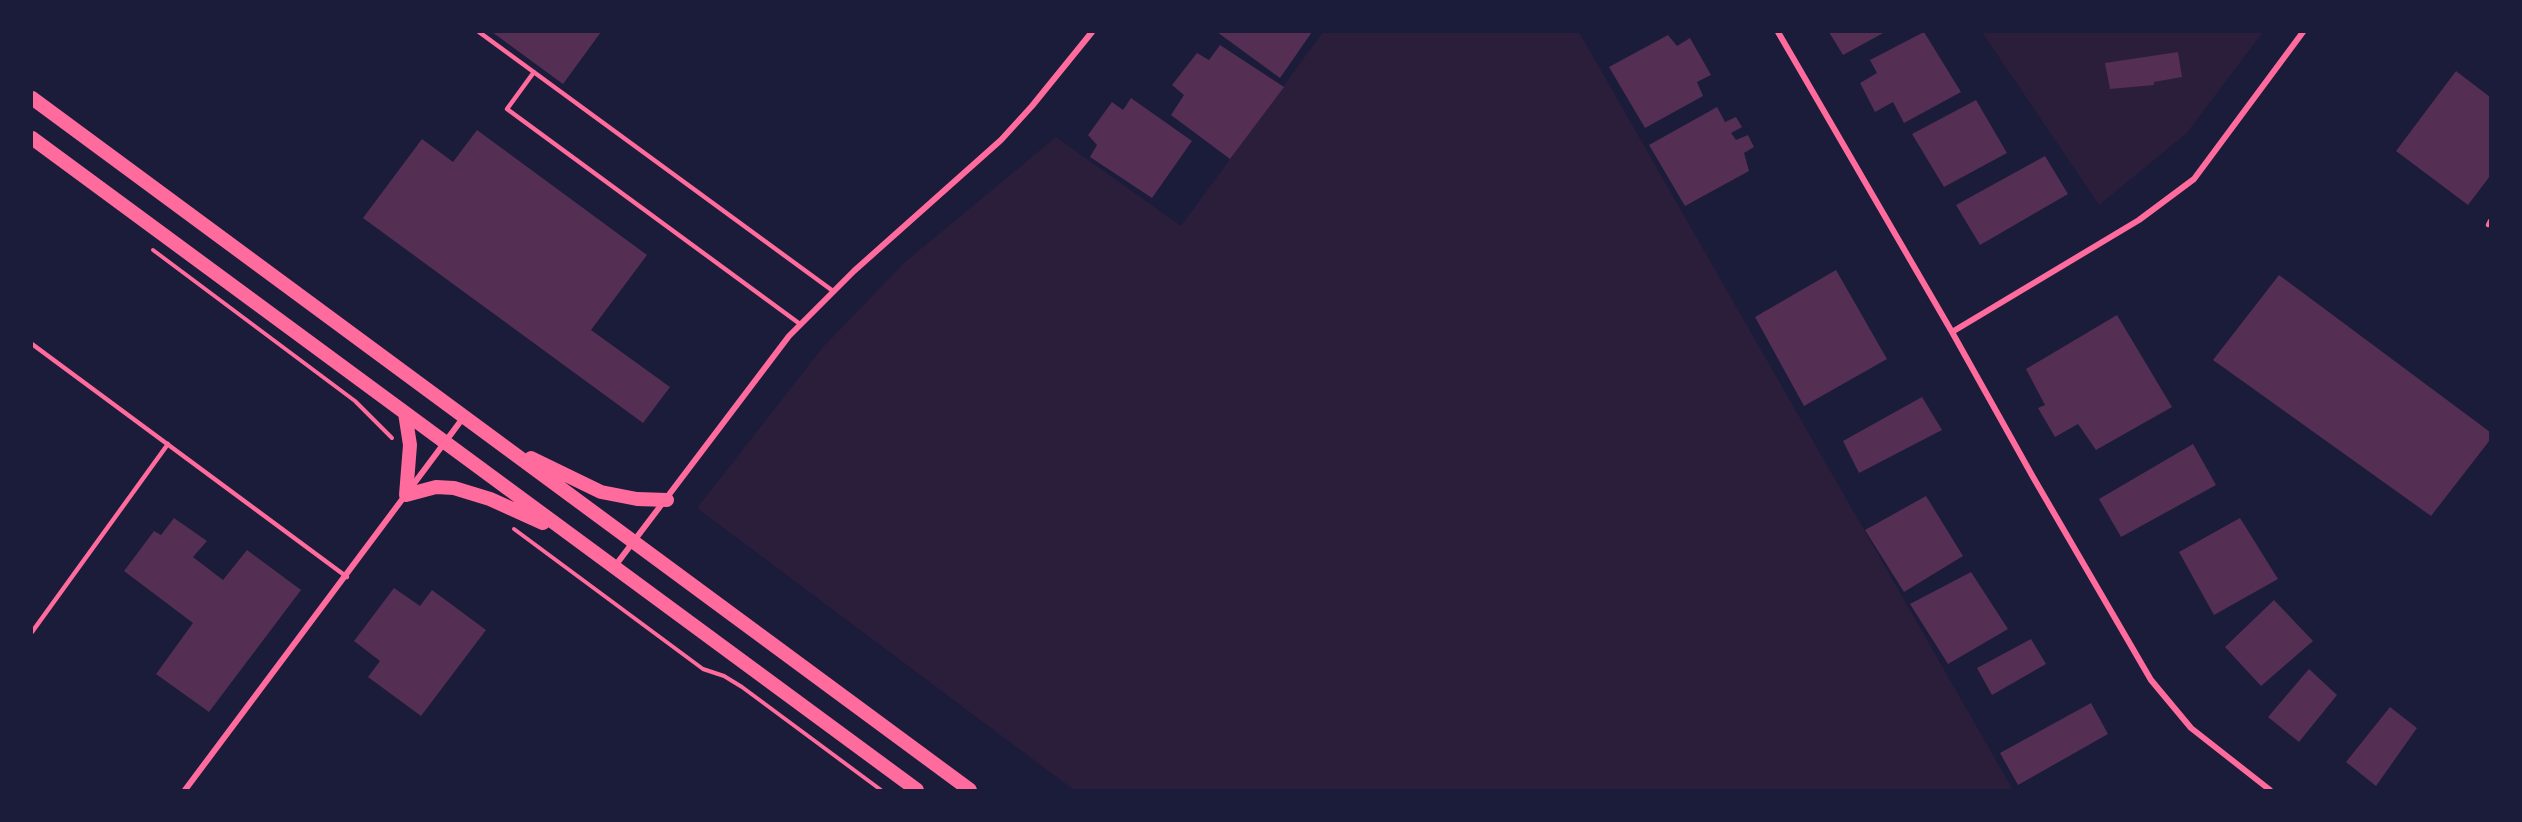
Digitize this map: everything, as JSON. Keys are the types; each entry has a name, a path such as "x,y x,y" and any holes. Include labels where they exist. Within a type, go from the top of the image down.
{"main road":[{"path":"32,98 970,790"},
{"path":"32,138 917,790"},
{"path":"405,413 410,445 406,495 436,487 454,488 490,499 570,535"},
{"path":"489,437 588,488 629,498 667,500"}],"street":[{"path":"614,567 800,324 833,291 1001,140 1092,32"},
{"path":"1778,32 2151,680 2191,728 2214,749 2270,790"},
{"path":"1952,332 2139,220 2194,179 2303,32"},
{"path":"185,790 347,577 463,418"}],"lane":[{"path":"479,32 833,291"},
{"path":"534,72 507,109 800,324"},
{"path":"32,344 347,577"},
{"path":"32,632 168,444"}],"path":[{"path":"146,244 355,401 393,438 396,445"},
{"path":"509,526 703,669 724,676 742,687 881,790"}],"shaded area":[{"path":"1323,32 1579,32 2013,790 1074,790 697,508 823,347 905,262 1056,137 1181,226"},
{"path":"1982,32 2263,32 2187,133 2099,205"}],"building":[{"path":"492,32 601,32 563,84"},
{"path":"1217,32 1312,32 1280,78"},
{"path":"1829,32 1885,32 1843,55"},
{"path":"1924,32 1961,92 1904,123 1893,102 1875,112 1860,83 1877,73 1870,60"},
{"path":"1668,35 1677,46 1690,38 1711,75 1697,82 1703,96 1645,128 1609,67"},
{"path":"1220,45 1284,87 1230,159 1171,115 1184,95 1172,85 1197,53 1209,60"},
{"path":"2178,52 2182,77 2154,82 2154,85 2110,89 2105,63"},
{"path":"2456,71 2490,97 2490,176 2468,205 2396,151"},
{"path":"1131,98 1192,141 1152,198 1090,157 1097,145 1088,135 1112,102 1123,110"},
{"path":"1976,100 2007,153 1944,187 1912,134"},
{"path":"1717,107 1725,122 1736,117 1742,127 1731,133 1736,140 1748,135 1754,147 1744,153 1749,171 1685,206 1649,145"},
{"path":"477,130 647,255 591,330 670,387 643,423 363,218 422,139 453,162"},
{"path":"2045,156 2068,194 1980,245 1956,205"},
{"path":"1836,270 1887,359 1804,406 1755,317"},
{"path":"2279,275 2490,432 2490,440 2431,516 2213,360"},
{"path":"2117,315 2172,407 2096,450 2078,424 2055,437 2038,408 2045,405 2026,369"},
{"path":"1922,397 1942,430 1859,473 1843,441"},
{"path":"2193,444 2216,485 2121,537 2099,499"},
{"path":"1926,496 1963,556 1904,592 1865,530"},
{"path":"174,518 207,541 193,557 223,580 247,550 301,590 209,712 156,674 193,623 124,571 154,531 161,535"},
{"path":"2240,518 2278,579 2214,615 2179,552"},
{"path":"1971,572 2008,629 1948,664 1910,604"},
{"path":"394,588 420,606 432,590 486,630 421,716 368,677 380,661 354,641"},
{"path":"2274,600 2313,641 2261,686 2225,647"},
{"path":"2031,639 2046,664 1992,695 1977,668"},
{"path":"2309,669 2337,695 2299,742 2268,717"},
{"path":"2091,703 2108,734 2018,785 2000,753"},
{"path":"2390,707 2417,728 2376,786 2346,762"}]}
